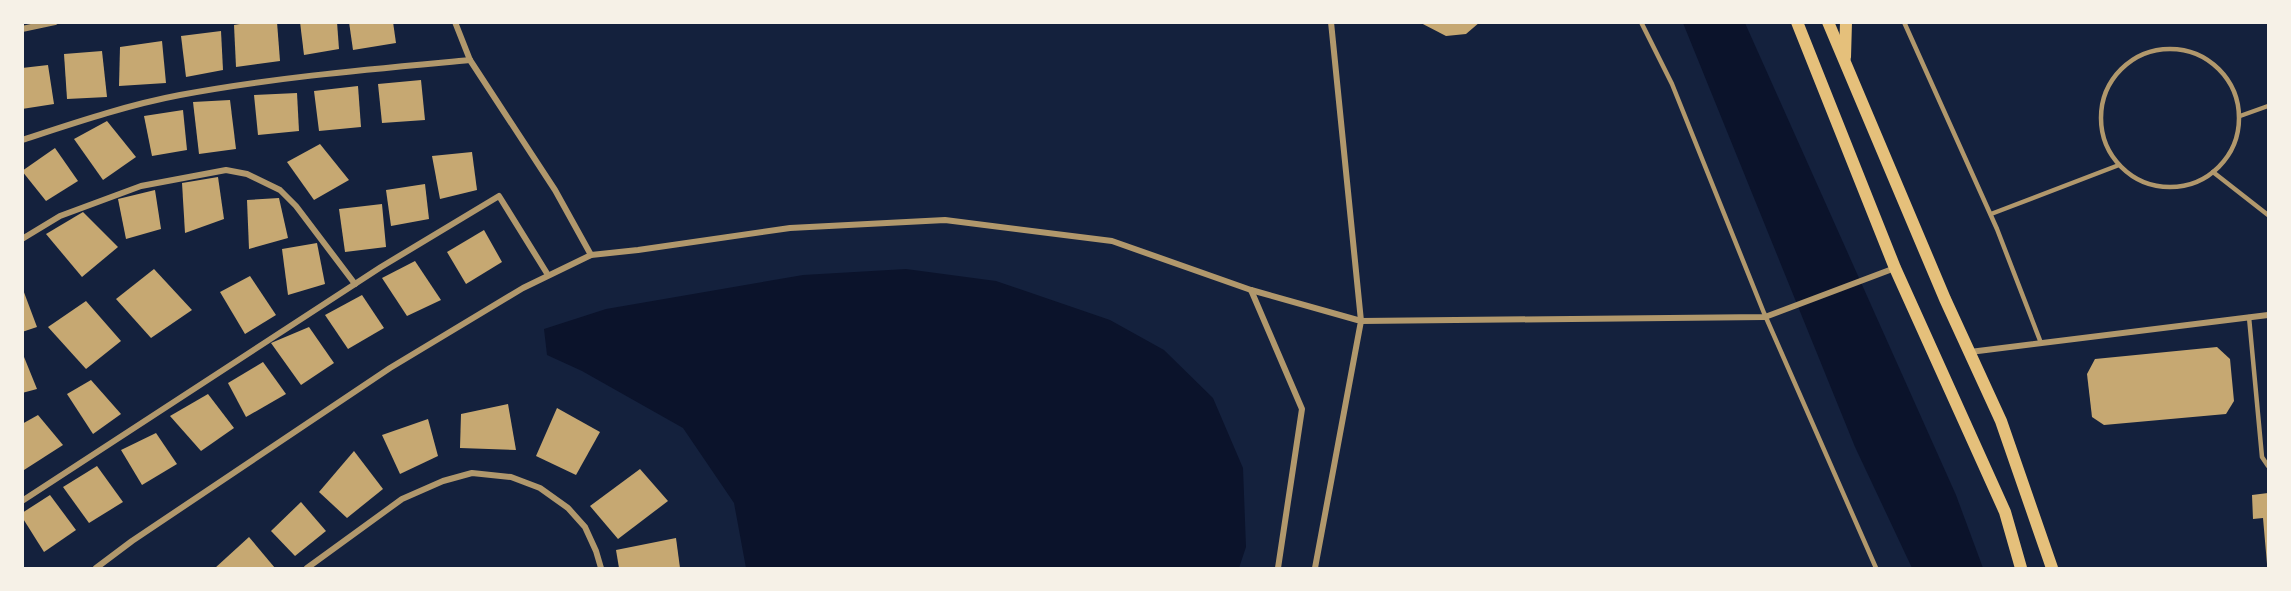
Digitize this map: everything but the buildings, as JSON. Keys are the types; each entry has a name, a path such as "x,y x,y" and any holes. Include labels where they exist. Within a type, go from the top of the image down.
{"main road":[{"path":"1792,22 1806,44"},
{"path":"1797,22 1895,268 2005,512 2020,568"},
{"path":"1828,22 2001,421 2052,568"},
{"path":"1844,62 1846,22"}],"street":[{"path":"22,28 55,22"},
{"path":"455,22 470,60 555,190 591,255"},
{"path":"1315,568 1361,321 1331,22"},
{"path":"22,140 178,95 320,74 470,60"},
{"path":"22,239 60,216 141,186 226,170 247,174 279,190 296,206 355,284"},
{"path":"22,501 355,284 499,196 548,275"},
{"path":"96,568 132,541 390,368 523,288 591,255 790,228 945,219 1112,241 1251,290 1361,321 1766,317 1895,268"},
{"path":"1251,290 1302,408 1278,568"},
{"path":"1970,352 2268,315"},
{"path":"307,568 402,499 443,481 472,473 511,477 540,488 559,501 585,527 601,568"}],"lane":[{"path":"1641,22 1672,84 1766,317 1876,568"},
{"path":"1904,22 1991,214 2041,343"},
{"path":"2168,48 2190,51 2209,61 2225,75 2235,94 2240,116 2236,139 2225,160 2213,172 2197,182 2185,185 2161,186 2139,179 2119,165 2106,145 2100,122 2103,99 2119,70 2146,52 2168,48"},
{"path":"2240,116 2268,106"},
{"path":"1991,214 2119,165"},
{"path":"2213,172 2268,215"},
{"path":"2250,317 2262,457 2268,466"}],"water":[{"path":"1683,23 1745,23 1956,495 1983,568 1912,568 1855,447"},
{"path":"906,269 996,281 1110,320 1164,350 1213,398 1243,468 1246,547 1239,568 746,568 734,503 683,428 582,371 547,355 544,329 606,309 803,275"}]}
